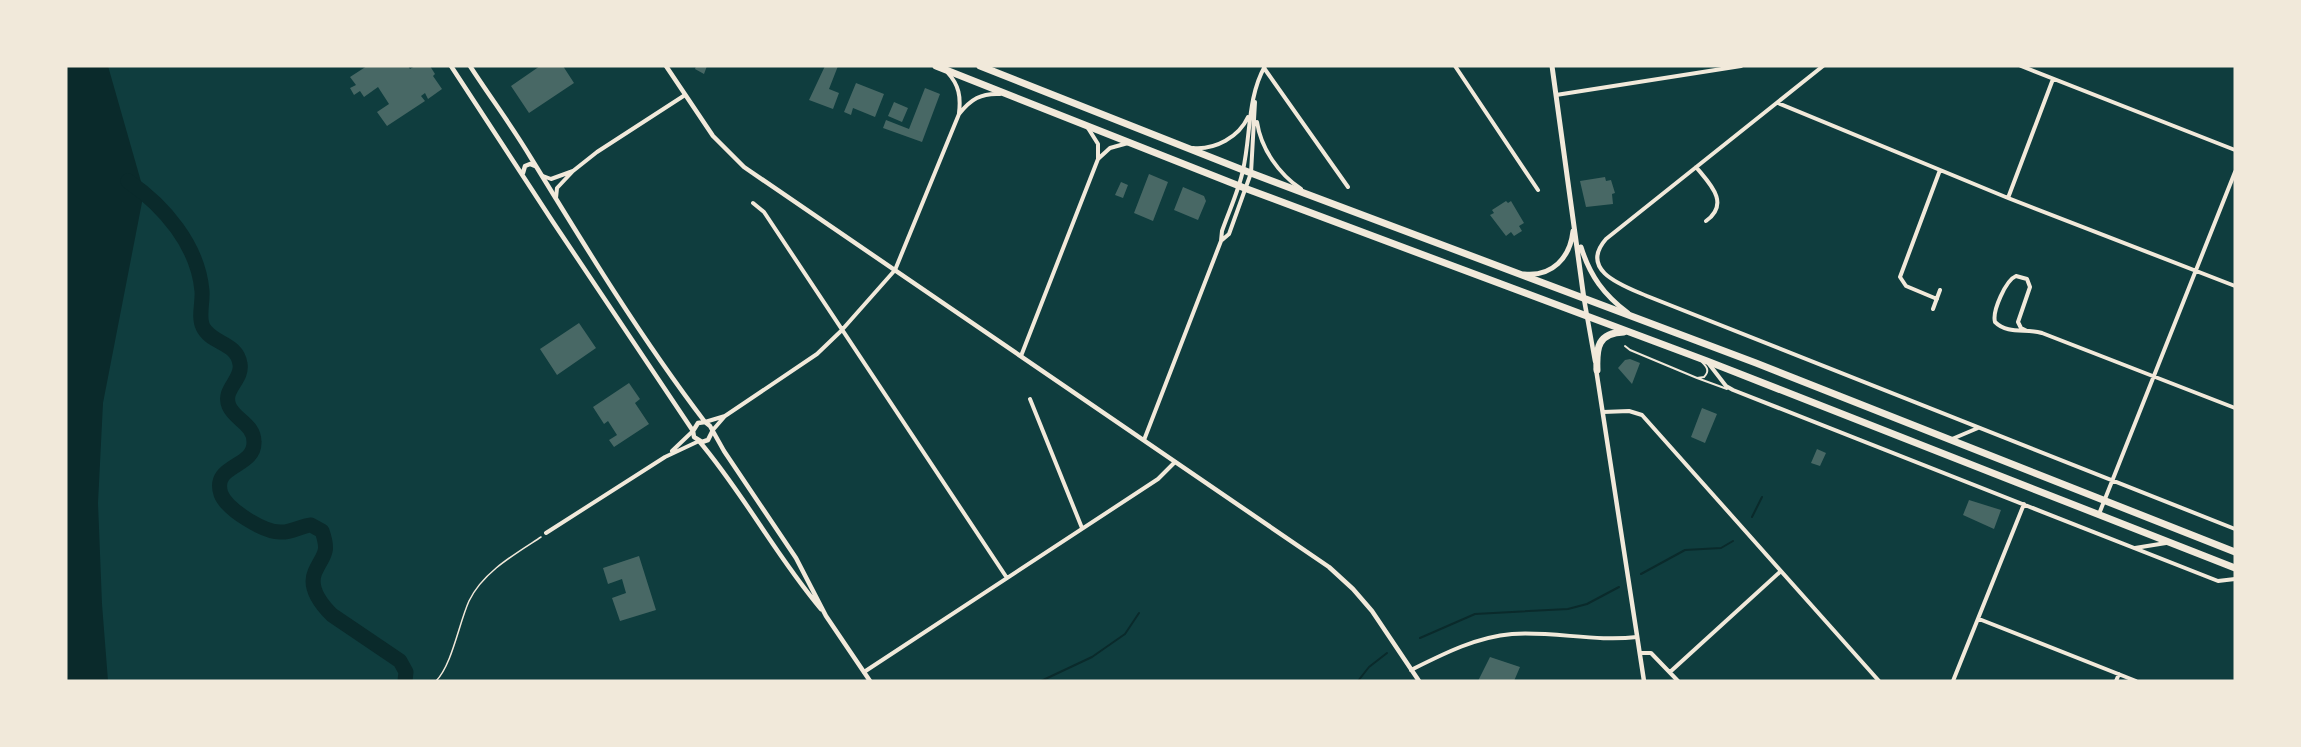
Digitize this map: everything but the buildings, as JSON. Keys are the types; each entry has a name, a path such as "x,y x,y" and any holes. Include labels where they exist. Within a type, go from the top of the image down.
{"highway":[{"path":"936,66 1247,189 1703,359 2235,568"},
{"path":"980,66 1251,174 1633,317 2235,552"},
{"path":"1597,370 1598,350 1602,340 1612,333 1630,332"}],"main road":[{"path":"1552,66 1584,299"},
{"path":"1516,273 1539,274 1551,270 1563,259 1572,242 1573,207"},
{"path":"1576,234 1594,280 1615,303 1633,317"}],"street":[{"path":"451,66 693,431 694,437 713,458 787,567 826,616 870,681"},
{"path":"470,66 537,168 561,210 681,391 710,426 797,561 826,616"},
{"path":"666,66 713,136 744,167 1329,567 1372,611 1419,681"},
{"path":"1455,66 1538,190"},
{"path":"1556,95 1741,66"},
{"path":"1823,66 1606,239 1598,254 1599,267 1605,275 1647,296 2235,529"},
{"path":"2021,66 2235,150"},
{"path":"1144,440 1221,241 1222,231 1243,170 1255,95 1265,67"},
{"path":"1265,67 1348,187"},
{"path":"546,533 665,457 699,441 708,440 725,416 817,354 896,270 959,114 961,102 959,90 946,70"},
{"path":"2008,198 2053,79"},
{"path":"959,114 977,97 1007,94"},
{"path":"557,203 557,188 573,171 597,152 685,95"},
{"path":"1778,103 2008,198 2235,286"},
{"path":"1180,145 1203,148 1222,142 1243,125 1253,109"},
{"path":"1221,241 1229,234 1251,174 1253,109"},
{"path":"1253,109 1260,136 1273,161 1289,180 1309,195"},
{"path":"1021,356 1098,159 1095,137 1084,125"},
{"path":"1098,159 1113,146 1130,143"},
{"path":"524,175 525,166 531,164 537,168"},
{"path":"1696,167 1717,196 1717,205 1706,222"},
{"path":"1937,299 1906,286 1900,277 1940,170"},
{"path":"540,173 545,178 551,178 573,171"},
{"path":"2099,515 2152,376 2235,172"},
{"path":"753,203 764,212 1006,578"},
{"path":"549,216 554,220 559,219 561,210"},
{"path":"2026,331 2020,327 2019,319 2030,287 2027,279 2016,276 2007,283 1994,320 1998,326 2007,329 2042,333 2235,408"},
{"path":"1933,309 1940,290"},
{"path":"1584,299 1597,370 1644,681"},
{"path":"1703,359 1733,390 2218,581 2226,582 2235,579"},
{"path":"1030,399 1082,528"},
{"path":"1603,412 1629,411 1642,415 1879,681"},
{"path":"665,457 693,431 698,423 725,416"},
{"path":"1951,440 1978,428"},
{"path":"864,672 1158,479 1175,462"},
{"path":"1953,681 2024,504"},
{"path":"2134,548 2154,543 2170,543"},
{"path":"787,567 792,570 796,569 797,561"},
{"path":"1670,672 1781,571"},
{"path":"1979,619 2136,681"},
{"path":"1411,670 1468,644 1513,634 1617,639 1638,637"},
{"path":"1640,653 1651,653 1678,681"},
{"path":"2116,681 2119,674"}],"lane":[{"path":"1625,346 1697,378 1733,390"},
{"path":"1697,378 1704,377 1707,370 1703,359"}],"path":[{"path":"436,681 445,668 470,598 480,584 504,562 546,533"}],"water":[{"path":"66,66 108,66 144,192 103,403 98,503 108,681 66,681"}],"waterway":[{"path":"128,181 154,202 177,228 194,258 199,274 203,327 207,333 229,347 238,357 240,370 228,395 229,406 248,426 254,442 248,457 222,477 221,494 230,507 238,513 273,531 284,532 311,525 322,531 325,549 313,578 317,596 332,615 400,661 406,672 405,681"},
{"path":"1752,517 1762,497"},
{"path":"1641,574 1685,550 1721,548 1733,541"},
{"path":"1420,638 1475,614 1568,609 1587,604 1619,587"},
{"path":"1041,681 1092,657 1125,634 1139,613"},
{"path":"1358,681 1369,667 1387,653"}]}
